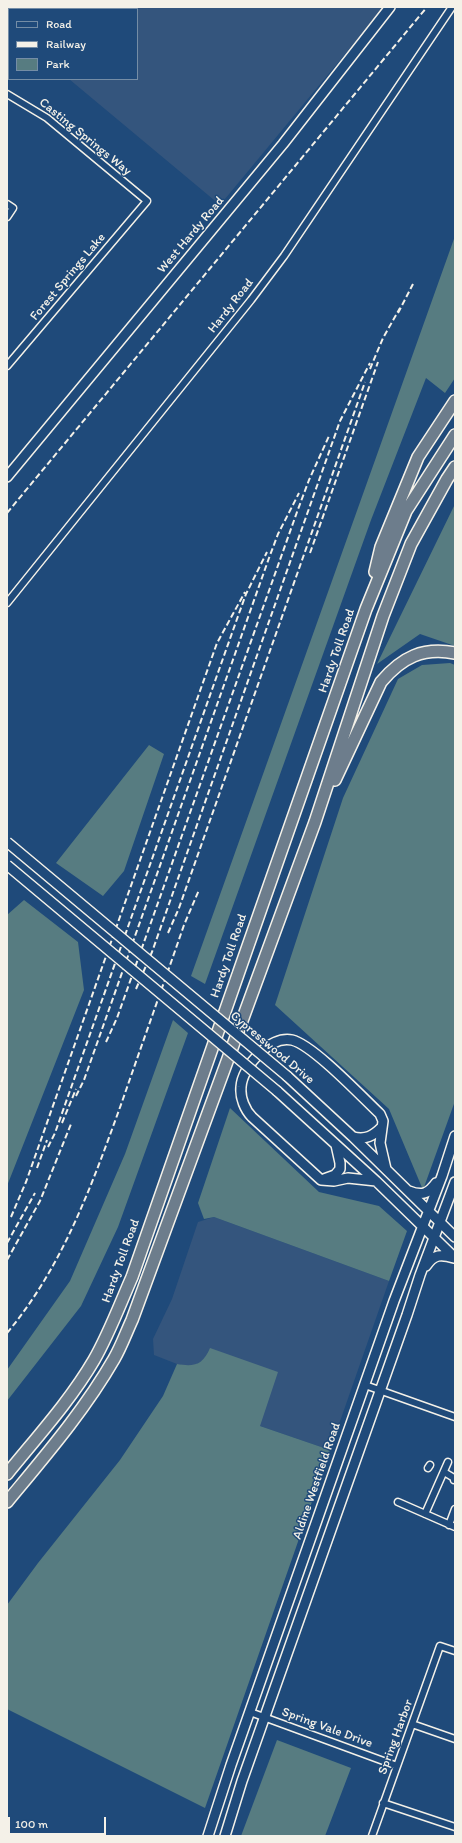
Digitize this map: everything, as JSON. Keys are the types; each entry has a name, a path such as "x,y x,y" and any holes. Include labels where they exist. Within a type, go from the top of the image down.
{"highway":[{"path":"366,609 381,547 418,457 455,401"},
{"name":"Hardy Toll Road","path":"7,1474 49,1424 82,1379 107,1334 132,1277 366,609 406,511 455,435"},
{"path":"7,1502 62,1436 90,1397 115,1358 132,1320 315,822 383,616 411,544 455,467"},
{"path":"315,822 381,682 390,671 406,659 425,653 444,651 455,653"}],"main road":[{"name":"West Hardy Road","path":"7,477 283,144 390,7"},
{"name":"Cypresswood Drive","path":"7,842 287,1076 353,1137 439,1223 455,1237"},
{"path":"7,865 277,1090 376,1181 455,1258"},
{"path":"376,1181 348,1178 334,1181 321,1180 252,1117 244,1105 240,1089 242,1079 252,1061 264,1048 281,1041 291,1040 310,1048 380,1114 383,1121 380,1143 386,1169"},
{"path":"353,1137 370,1137 382,1127"},
{"name":"Aldine Westfield Road","path":"208,1836 231,1765 321,1509 422,1226 453,1147 455,1136"},
{"path":"321,1180 335,1175 340,1169 336,1145"},
{"path":"408,1191 418,1195 429,1192 442,1176"},
{"path":"225,1836 381,1391 420,1275 455,1182"},
{"path":"420,1275 431,1259 439,1255 455,1258"},
{"path":"321,1509 337,1515"}],"street":[{"name":"Hardy Road","path":"7,603 251,300 288,250 452,7"},
{"name":"Casting Springs Way","path":"7,94 47,118 147,201"},
{"name":"Forest Springs Lake","path":"7,366 147,201"},
{"path":"7,204 13,208 7,216"},
{"path":"365,1385 455,1417"},
{"path":"425,1514 448,1462"},
{"path":"444,1472 454,1478"},
{"path":"398,1502 452,1526 455,1509"},
{"name":"Spring Harbor","path":"372,1836 440,1646 455,1651"},
{"name":"Spring Vale Drive","path":"250,1712 397,1766"},
{"path":"412,1724 455,1739"},
{"path":"383,1803 455,1827"}],"shaded area":[{"path":"384,7 220,205 70,80 138,80 138,8 78,8"},
{"path":"214,1217 389,1281 330,1450 260,1426 206,1359 191,1367 177,1364 154,1355 153,1339 172,1299 198,1222"}],"green space":[{"path":"455,236 455,378 445,393 426,378 371,520 205,984 191,976"},
{"path":"455,504 455,646 420,634 377,664"},
{"path":"450,663 455,665 455,1101 423,1190 389,1109 275,1005 343,798 398,679 422,665"},
{"path":"149,745 164,754 124,871 103,896 56,863"},
{"path":"24,900 78,942 84,990 7,1186 7,915"},
{"path":"173,1020 188,1033 118,1227 81,1306 7,1401 7,1370 70,1281 125,1154"},
{"path":"230,1108 319,1192 379,1206 407,1231 389,1281 214,1217 204,1219 198,1203"},
{"path":"210,1348 278,1372 260,1426 330,1450 205,1808 7,1709 7,1605 38,1563 120,1460 163,1396 177,1364 197,1364 204,1358"},
{"path":"277,1740 351,1768 325,1836 241,1836"}],"railway":[{"path":"7,513 427,7"},
{"path":"398,313 413,284"},
{"path":"370,369 383,338 400,308"},
{"path":"310,553 378,362"},
{"path":"136,989 152,952 340,421 370,363"},
{"path":"168,933 179,908 365,382"},
{"path":"106,1042 117,1018 297,512 309,480 329,436"},
{"path":"76,1096 84,1080 269,558 278,534 299,493"},
{"path":"48,1147 55,1133 246,594 267,552"},
{"path":"11,1217 26,1182 217,643 245,592"},
{"path":"7,1333 27,1307 45,1279 75,1222 100,1161 184,925 199,890"},
{"path":"62,1123 76,1089"},
{"path":"7,1260 40,1201 71,1124"},
{"path":"37,1168 47,1140"},
{"path":"7,1243 35,1193"}]}
